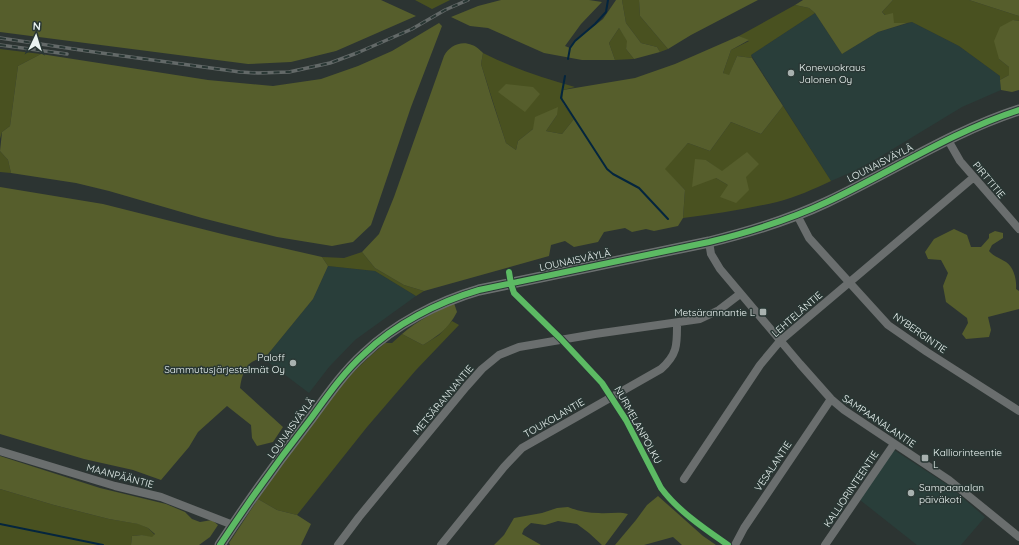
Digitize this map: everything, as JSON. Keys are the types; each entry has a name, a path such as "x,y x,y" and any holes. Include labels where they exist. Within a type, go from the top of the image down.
{"street":[{"name":"LOUNAISVÄYLÄ","path":"220,545 300,432 340,379 363,354 420,313 446,301 480,290 741,235 797,216 948,140 996,118 1019,110"},
{"name":"PIRTTITIE","path":"948,140 960,161 1019,229"},
{"name":"LEHTELÄNTIE","path":"684,479 760,365 780,341 974,177"},
{"name":"NYBERGINTIE","path":"797,216 809,238 888,325 1019,411"},
{"name":"SAMPAANALANTIE","path":"709,242 711,254 720,269 830,399 844,410 949,480 1019,537"},
{"name":"METSÄRANNANTIE","path":"338,545 466,386 482,369 500,355 519,347 533,344 700,319 719,310 740,294"},
{"name":"TOUKOLANTIE","path":"441,545 504,467 522,448 661,369 670,361 676,343 677,323"},
{"name":"VESALANTIE","path":"734,545 830,399"},
{"name":"KALLIORINTEENTIE","path":"825,545 894,444"},
{"name":"MAANPÄÄNTIE","path":"0,451 115,486 161,497 233,525"}],"shaded area":[{"path":"815,13 842,54 878,32 912,22 959,46 1000,76 1001,90 962,107 878,158 831,181 751,55"},
{"path":"328,266 375,271 416,296 355,340 329,367 309,393 264,359 313,299"},
{"name":"Sampaanalan päiväkoti","path":"894,450 948,485 985,517 961,545 917,545 860,500"}],"green space":[{"path":"0,0 381,0 416,16 336,51 291,62 248,64 0,32"},
{"path":"415,0 450,0 432,9"},
{"path":"501,0 589,0 602,2 581,24 565,46 570,48 575,41 603,19 616,0 622,0 626,23 641,43 657,47 660,52 634,59 626,49 627,41 619,28 609,43 615,60 582,60 544,53 488,28 470,26 451,17 478,6"},
{"path":"622,0 639,0 640,16 668,49 660,52 657,47 641,43 626,23"},
{"path":"639,0 758,0 691,35 668,49 640,16"},
{"path":"803,0 893,0 882,12 885,15 893,13 894,23 907,23 878,32 842,54 815,13 809,8 795,5"},
{"path":"893,0 969,0 1019,16 1019,21 1013,20 999,59 1009,67 1009,75 1000,80 1000,76 959,46 912,22 894,23 882,12"},
{"path":"969,0 1019,0 1019,16"},
{"path":"795,5 809,8 815,13 751,55 752,58 737,56 729,76 723,73 731,50 749,41 739,36"},
{"path":"1013,20 1019,21 1019,90 1012,92 1001,90 1000,80 1009,75 1009,67 999,59 994,41 1000,27"},
{"path":"439,23 442,26 411,107 371,225 353,242 332,246 277,237 76,183 11,173 8,160 0,151 2,132 10,126 18,66 41,54 208,80 273,86 321,79 358,66 392,51"},
{"path":"619,28 628,41 626,49 634,59 615,60 609,43"},
{"path":"739,36 749,40 731,50 723,73 729,75 737,56 752,58 783,106 761,134 731,122 710,151 688,143 665,169 685,190 683,218 678,226 654,231 646,229 632,232 625,228 604,232 598,242 574,247 565,241 551,245 549,256 424,291 404,285 375,268 362,252 379,234 394,197 444,56 452,47 464,43 475,46 483,53 481,64 506,143 516,150 518,141 533,129 535,117 558,107 557,115 546,131 562,134 574,119 563,104 563,90 635,78 675,64"},
{"path":"0,49 41,54 18,66 10,126 2,132 0,139"},
{"path":"483,53 528,72 575,87 563,90 563,104 574,119 562,134 546,131 557,115 533,129 518,141 516,150 506,143 481,64"},
{"path":"506,84 533,87 540,94 525,112 498,92"},
{"path":"783,106 831,181 805,193 777,202 683,218 685,190 664,169 688,143 710,151 731,122 761,134","holes":["706,160 722,172 728,185 716,178"]},
{"path":"0,151 8,160 11,173 0,172"},
{"path":"747,152 759,164 746,177 749,190 736,203 720,197 728,185 716,178 692,187 695,159 706,160 722,171"},
{"path":"0,187 103,204 230,236 322,257 328,266 313,299 264,359 258,359 249,364 242,377 240,388 283,427 273,442 257,446 252,438 251,425 227,406 198,432 189,447 161,480 133,470 84,459 0,434"},
{"path":"954,229 967,235 971,247 981,247 989,238 989,234 995,231 1003,233 1003,238 992,245 989,251 1009,264 1011,267 1016,282 1016,289 1019,291 1019,309 988,317 991,330 989,337 966,339 962,334 968,323 967,318 946,302 943,286 948,273 941,260 928,259 925,252 934,239"},
{"path":"362,252 375,268 404,285 424,291 416,296 375,271 328,266 322,257 344,258"},
{"path":"454,303 457,312 450,323 438,335 423,345 402,334 420,320"},
{"path":"452,321 459,325 416,370 367,427 297,515 277,510 258,499 342,384 366,360 385,343 392,343 402,334 423,345 439,335"},
{"path":"0,456 100,488 166,504 185,512 192,519 200,522 212,520 218,525 210,537 199,545 131,545 132,536 142,535 152,537 155,534 148,528 138,524 109,519 0,489"},
{"path":"0,489 109,519 139,524 148,528 155,535 152,538 142,535 132,536 131,545 0,545"},
{"path":"658,496 703,536 716,545 682,545 673,537 644,545 615,545 647,505"},
{"path":"258,499 277,510 297,515 311,524 301,545 230,545 229,543"},
{"path":"568,507 591,513 628,514 605,545 602,545 577,524 558,521 545,525 531,523 524,529 522,534 541,545 494,545 504,535 514,518 542,513 557,508"}],"waterway":[{"path":"568,59 570,48 575,41 595,24 606,12 608,0"},
{"path":"565,76 561,98 607,169 613,174 639,188 668,219"},
{"path":"0,524 103,545"}],"railway":[{"path":"0,38 240,72 289,72 330,63 357,53 412,29 445,10 468,0"},
{"path":"0,45 67,54"}],"cycle path":[{"path":"220,545 276,464 343,376 376,343 418,315 448,301 479,290 709,242 769,225 827,202 969,129 1019,110"},
{"name":"NURMELANPOLKU","path":"509,272 514,293 561,339 602,383 626,420 661,488 684,512 728,545"}],"place":[{"name":"Konevuokraus Jalonen Oy","path":"791,73"},
{"name":"Metsärannantie L","path":"763,312"},
{"name":"Paloff Sammutusjärjestelmät Oy","path":"293,363"},
{"name":"Kalliorinteentie L","path":"925,458"},
{"name":"Sampaanalan päiväkoti","path":"911,493"}]}
